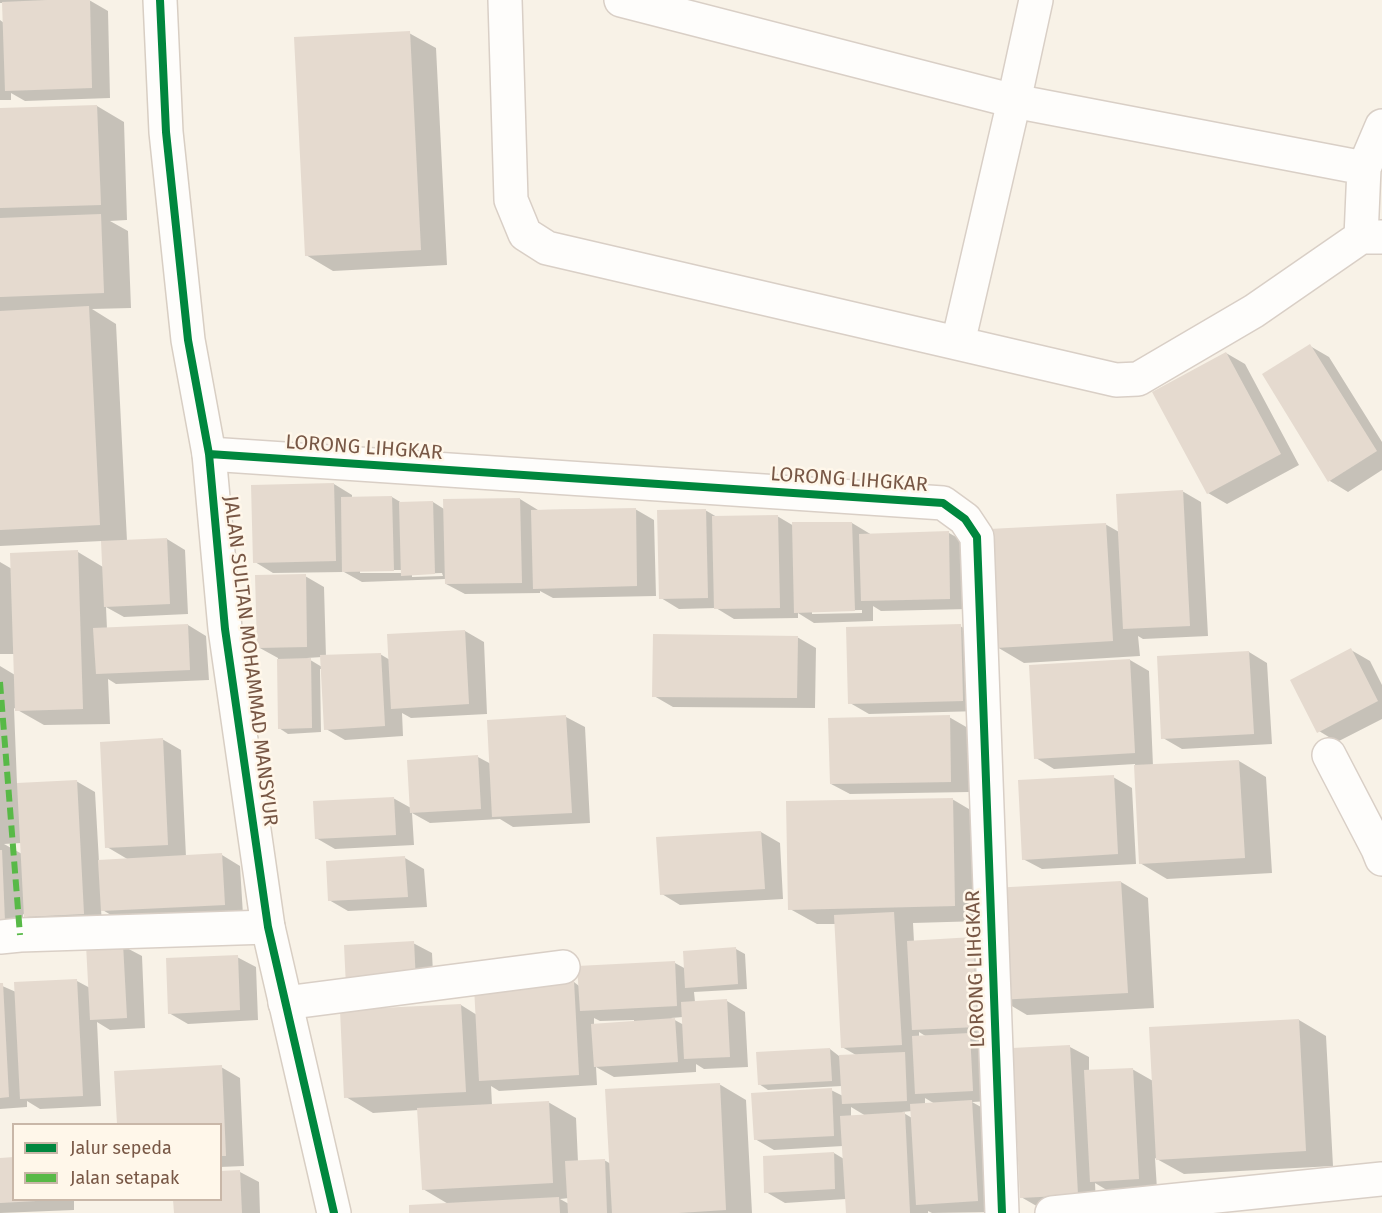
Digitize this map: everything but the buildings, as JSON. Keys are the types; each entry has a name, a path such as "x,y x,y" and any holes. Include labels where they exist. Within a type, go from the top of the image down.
{"street":[{"name":"JALAN SULTAN MOHAMMAD MANSYUR","path":"160,0 166,132 188,340 209,454 225,629 268,927 334,1213"},
{"path":"505,0 511,200 525,234 547,248 1116,380 1138,379 1254,311 1371,237 1364,168 1382,126"},
{"path":"621,0 1014,101 1364,168"},
{"path":"958,343 1036,0"},
{"name":"LORONG LIHGKAR","path":"209,454 943,503 965,519 977,537 1002,1213"},
{"path":"1329,755 1382,859"},
{"path":"0,938 20,935 268,927"},
{"path":"285,1004 563,967"},
{"path":"1052,1213 1382,1179"}],"marked path":[{"path":"0,682 20,935"}],"cycle path":[{"path":"160,0 166,132 188,340 209,454 225,629 268,927 334,1213"},
{"path":"209,454 943,503 965,519 977,537 1002,1213"}]}
